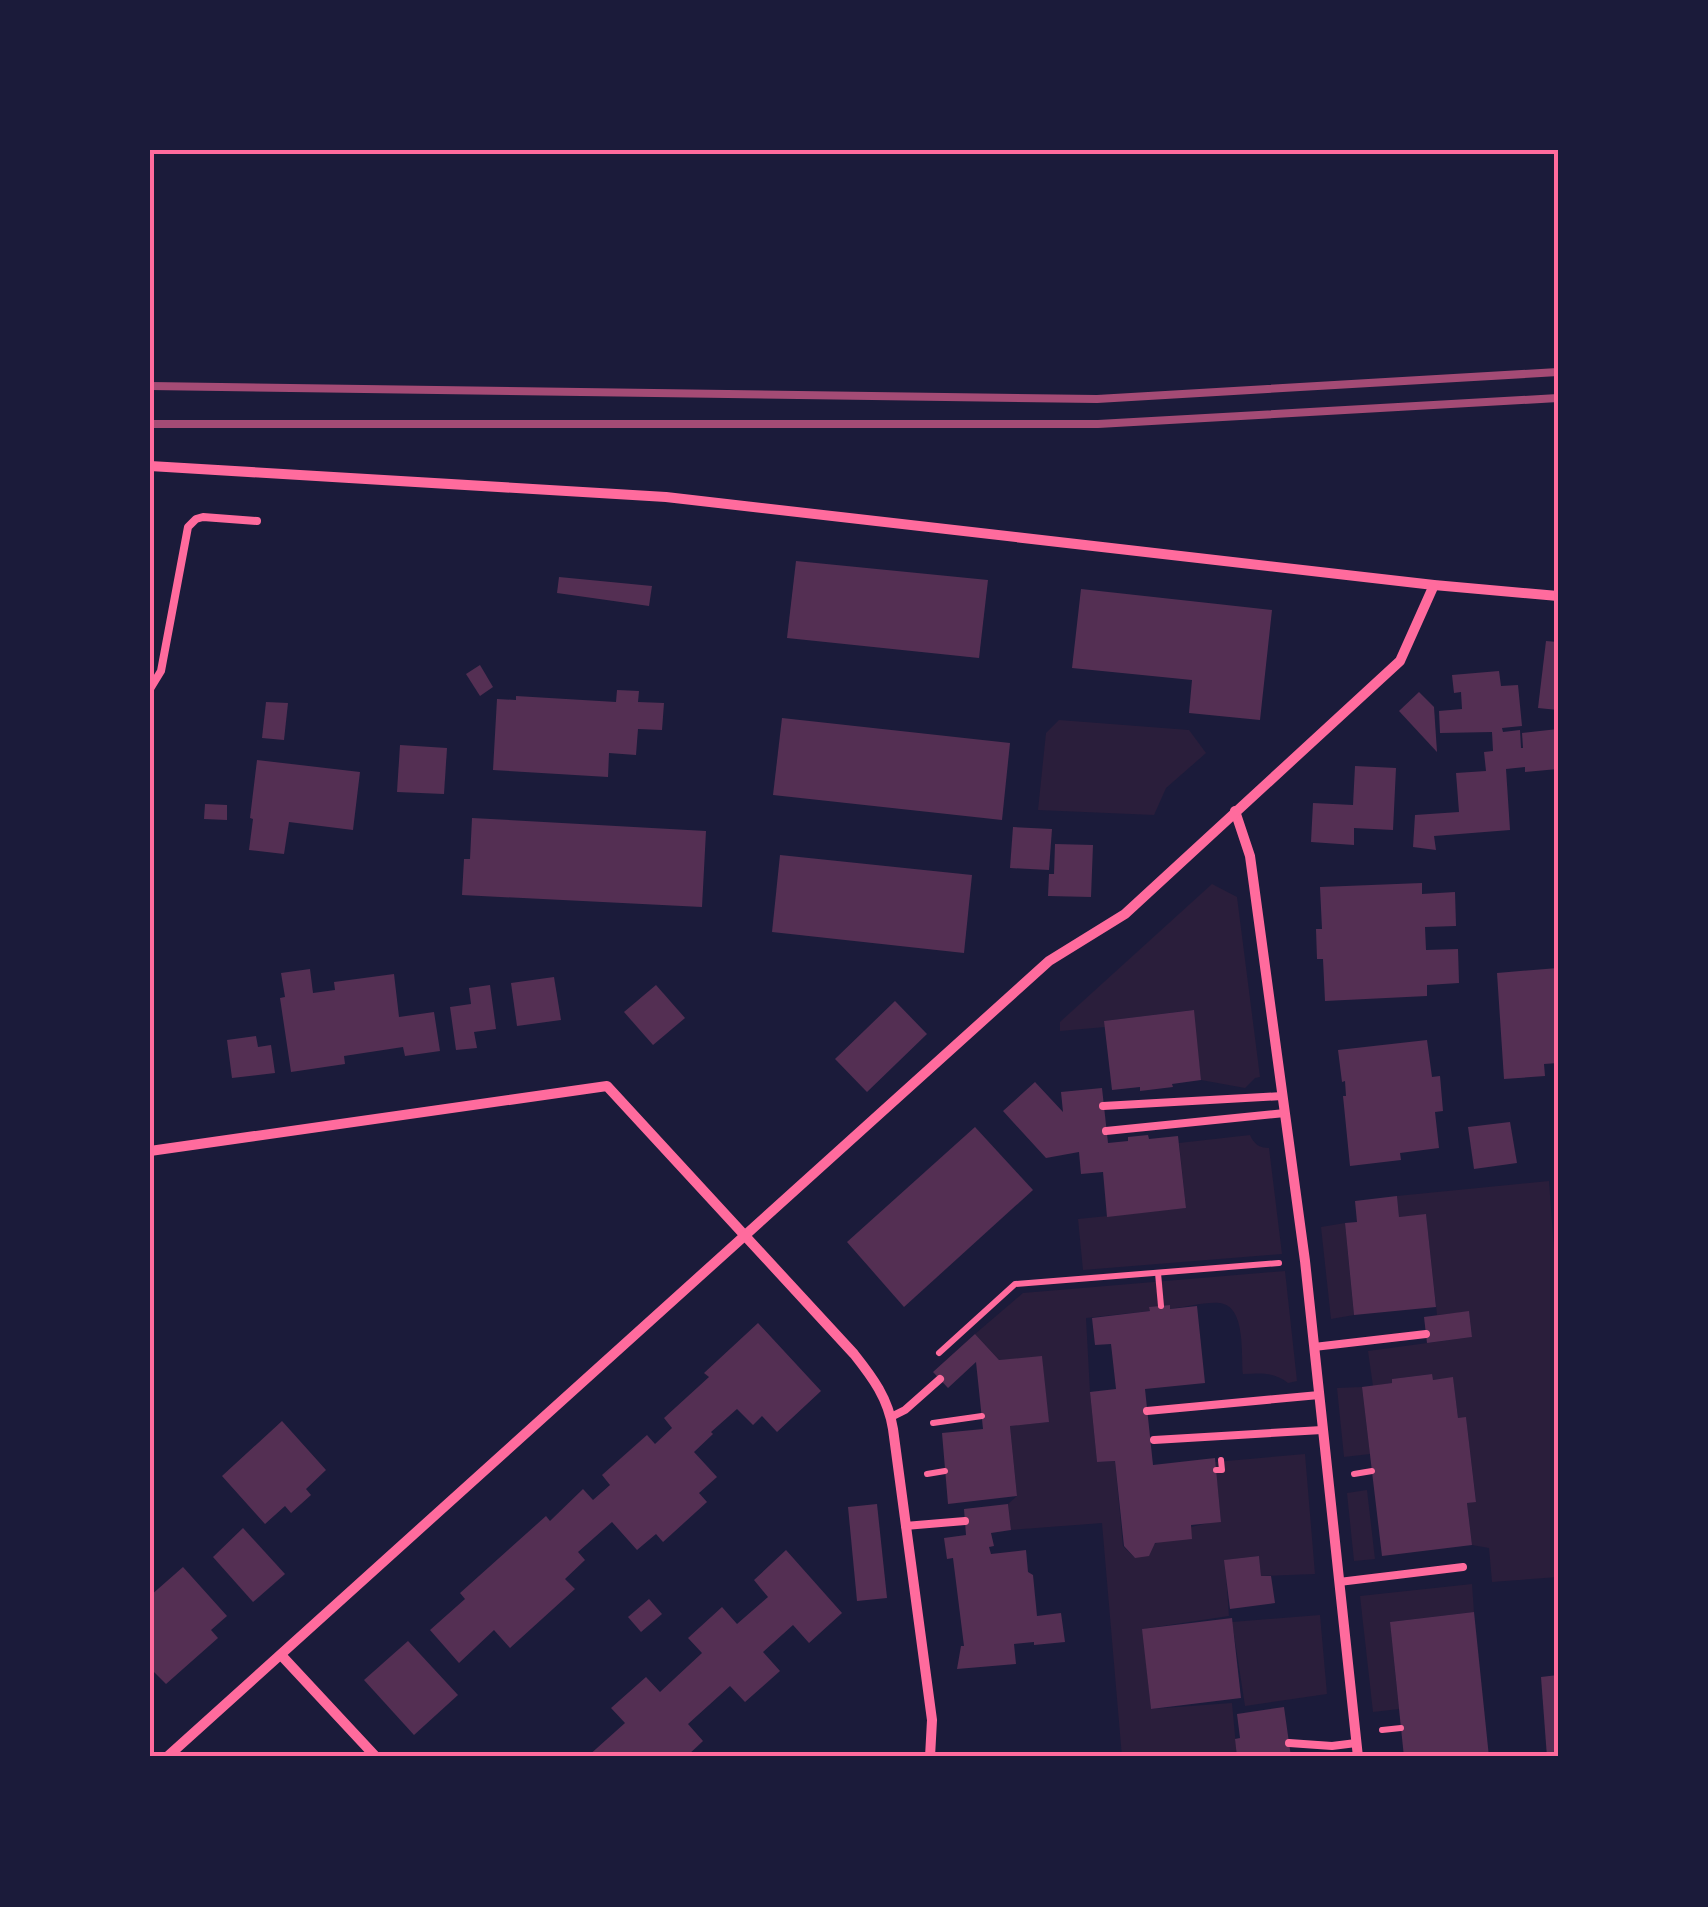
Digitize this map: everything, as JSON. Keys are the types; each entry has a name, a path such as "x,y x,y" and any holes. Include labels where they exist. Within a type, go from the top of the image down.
{"street":[{"path":"150,466 666,498 1558,596"},
{"path":"167,1757 1049,960 1125,914 1400,661 1434,584"},
{"path":"1235,811 1250,856 1285,1114 1358,1757"},
{"path":"150,1151 607,1086 876,1381 891,1416 932,1720 930,1757"},
{"path":"281,1655 376,1757"}],"lane":[{"path":"150,689 161,671 188,526 203,517 257,521"},
{"path":"1104,1106 1282,1096"},
{"path":"1106,1131 1285,1114"},
{"path":"1314,1347 1426,1334"},
{"path":"891,1416 904,1410 940,1379"},
{"path":"1147,1412 1319,1395"},
{"path":"1154,1440 1322,1430"},
{"path":"904,1526 965,1520"},
{"path":"1339,1582 1464,1567"},
{"path":"1289,1743 1356,1743"}],"path":[{"path":"929,1362 1015,1284 1304,1261"},
{"path":"1158,1272 1161,1306"}],"shaded area":[{"path":"1059,720 1189,730 1206,753 1166,788 1154,815 1038,810 1046,733"},
{"path":"1212,884 1237,897 1260,1077 1245,1088 1201,1080 1193,1010 1105,1021 1105,1027 1060,1031 1060,1022"},
{"path":"1250,1135 1257,1145 1269,1148 1282,1254 1083,1270 1078,1219 1186,1208 1179,1143"},
{"path":"1549,1181 1558,1304 1558,1577 1492,1582 1489,1548 1472,1545 1467,1503 1476,1501 1466,1418 1458,1418 1453,1378 1433,1380 1431,1374 1373,1386 1368,1351 1472,1337 1469,1312 1437,1315 1426,1215 1399,1217 1397,1196"},
{"path":"1345,1223 1354,1315 1331,1319 1321,1227"},
{"path":"1285,1271 1297,1381 1288,1383 1272,1375 1243,1374 1238,1321 1228,1306 1219,1303 1170,1309 1169,1305 1150,1307 1150,1311 1086,1318 1097,1462 1115,1461 1123,1546 1135,1558 1175,1533 1221,1521 1215,1462 1305,1454 1315,1574 1261,1576 1259,1556 1225,1560 1229,1616 1143,1629 1151,1709 1232,1703 1237,1757 1122,1757 1102,1523 1011,1530 1008,1504 1017,1496 1010,1426 1048,1422 1042,1357 999,1360 975,1334 1023,1293"},
{"path":"1362,1387 1370,1454 1344,1457 1337,1388"},
{"path":"1367,1490 1375,1559 1354,1561 1347,1493"},
{"path":"1472,1584 1474,1612 1390,1622 1399,1709 1373,1712 1360,1596"},
{"path":"1320,1615 1327,1694 1245,1706 1232,1622"}],"building":[{"path":"796,561 988,580 979,658 787,638"},
{"path":"559,577 652,586 649,606 557,593"},
{"path":"1081,589 1272,610 1260,720 1189,713 1192,680 1072,668"},
{"path":"1546,641 1558,642 1558,710 1538,708"},
{"path":"480,665 493,687 480,696 466,674"},
{"path":"1499,671 1501,686 1518,685 1522,726 1502,728 1503,732 1520,730 1523,748 1522,733 1558,729 1558,769 1506,769 1510,830 1434,836 1436,850 1413,847 1415,815 1459,812 1456,773 1486,771 1484,752 1493,751 1492,732 1440,733 1439,711 1462,709 1461,692 1454,693 1452,675"},
{"path":"617,690 639,691 638,702 664,703 662,730 638,729 636,755 609,753 608,777 493,770 497,699 516,700 516,696 616,702"},
{"path":"1419,692 1434,707 1437,752 1399,711"},
{"path":"266,702 288,703 284,740 262,738"},
{"path":"782,718 1010,743 1002,820 773,795"},
{"path":"400,745 447,748 444,794 397,792"},
{"path":"257,760 360,772 353,830 289,822 284,854 249,850"},
{"path":"1355,766 1396,768 1393,830 1354,828 1354,845 1311,842 1313,803 1353,805"},
{"path":"205,804 227,805 227,820 204,819"},
{"path":"472,818 706,831 702,907 462,895 464,859 470,859"},
{"path":"1013,827 1052,829 1049,870 1010,868"},
{"path":"1055,844 1093,845 1091,897 1048,896 1049,874 1054,874"},
{"path":"780,855 972,875 964,953 772,932"},
{"path":"1422,883 1422,894 1455,892 1456,926 1425,927 1426,950 1458,949 1459,983 1427,985 1427,996 1325,1001 1323,959 1317,959 1316,929 1322,929 1320,887"},
{"path":"1558,968 1558,1063 1544,1064 1545,1076 1504,1079 1497,973"},
{"path":"310,969 313,993 335,990 334,982 394,974 399,1017 434,1012 440,1051 405,1056 403,1047 344,1056 345,1064 291,1072 280,998 285,997 281,973"},
{"path":"554,977 561,1020 517,1026 511,983"},
{"path":"490,985 496,1029 474,1032 477,1048 456,1050 450,1007 471,1004 469,988"},
{"path":"656,985 685,1018 653,1045 624,1012"},
{"path":"895,1001 927,1034 867,1092 835,1059"},
{"path":"1194,1010 1201,1080 1140,1091 1140,1087 1112,1090 1104,1021"},
{"path":"256,1036 258,1047 271,1045 275,1073 232,1078 227,1040"},
{"path":"1427,1040 1432,1077 1440,1076 1443,1111 1435,1112 1439,1148 1400,1153 1401,1160 1350,1166 1345,1081 1342,1082 1338,1050"},
{"path":"1035,1082 1063,1112 1061,1092 1102,1088 1108,1143 1148,1135 1149,1139 1178,1136 1186,1208 1107,1217 1103,1172 1081,1174 1079,1152 1046,1158 1003,1111"},
{"path":"1510,1122 1517,1163 1474,1169 1468,1127"},
{"path":"975,1127 1033,1190 904,1307 847,1242"},
{"path":"1397,1196 1399,1217 1426,1214 1436,1307 1354,1315 1345,1223 1357,1222 1355,1201"},
{"path":"1170,1305 1170,1309 1197,1306 1205,1383 1145,1389 1153,1465 1215,1458 1221,1522 1191,1525 1192,1539 1155,1543 1149,1556 1135,1558 1124,1546 1115,1461 1097,1462 1090,1392 1116,1389 1111,1344 1095,1345 1092,1318"},
{"path":"1469,1311 1472,1337 1427,1343 1424,1317"},
{"path":"758,1323 821,1391 777,1432 762,1416 753,1425 737,1409 694,1452 717,1477 699,1493 707,1502 663,1542 656,1534 637,1550 612,1522 578,1552 585,1560 565,1579 575,1589 510,1648 494,1630 459,1663 430,1630 465,1599 460,1593 546,1516 550,1521 583,1489 593,1500 610,1485 602,1475 647,1435 655,1444 672,1428 664,1418 709,1377 704,1373"},
{"path":"975,1334 999,1360 1042,1356 1049,1422 1010,1426 1017,1496 948,1504 942,1433 983,1429 976,1362 948,1388 933,1372"},
{"path":"1432,1374 1433,1380 1453,1377 1458,1418 1466,1417 1476,1502 1467,1503 1472,1545 1382,1556 1362,1387"},
{"path":"282,1421 326,1470 306,1489 311,1495 291,1513 285,1506 265,1524 222,1476"},
{"path":"877,1504 887,1598 857,1601 848,1507"},
{"path":"1008,1504 1011,1530 991,1533 991,1554 1026,1550 1037,1616 1061,1613 1065,1642 1014,1644 1016,1664 957,1669 964,1646 953,1558 947,1559 944,1538 966,1535 964,1509"},
{"path":"243,1528 285,1574 253,1602 213,1557"},
{"path":"786,1550 842,1613 809,1643 793,1625 763,1652 780,1671 745,1702 730,1686 688,1724 703,1741 686,1757 587,1757 625,1723 611,1708 646,1677 660,1692 702,1653 688,1638 722,1607 737,1624 768,1597 754,1580"},
{"path":"1259,1556 1261,1576 1271,1576 1275,1603 1230,1609 1224,1560"},
{"path":"183,1567 227,1616 211,1630 218,1638 166,1684 150,1668 150,1596"},
{"path":"649,1599 662,1614 641,1632 628,1617"},
{"path":"1474,1612 1489,1757 1404,1757 1390,1622"},
{"path":"1232,1618 1241,1698 1151,1709 1142,1629"},
{"path":"408,1641 458,1695 414,1735 364,1680"},
{"path":"1558,1675 1558,1757 1547,1757 1541,1677"},
{"path":"1284,1707 1291,1757 1237,1757 1237,1714"}],"railway":[{"path":"150,386 1097,399 1558,372"},
{"path":"150,424 1098,424 1558,398"}]}
